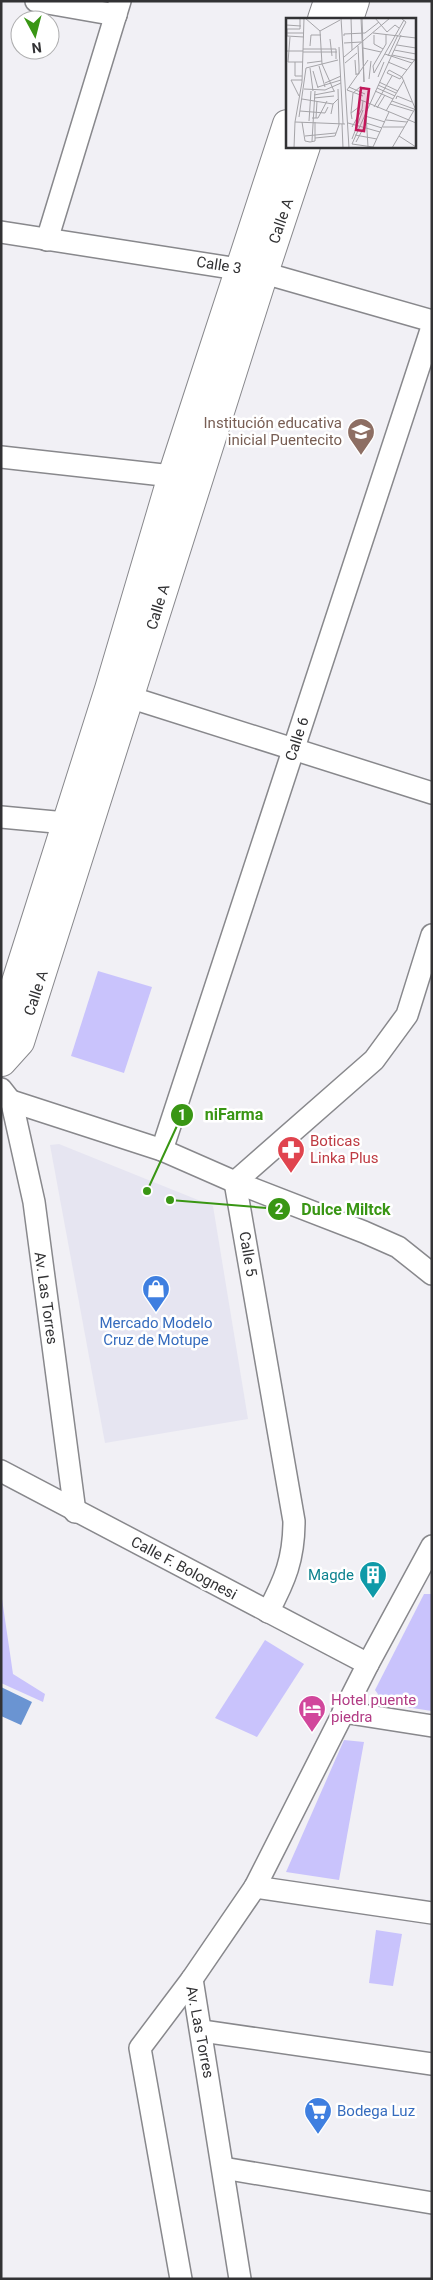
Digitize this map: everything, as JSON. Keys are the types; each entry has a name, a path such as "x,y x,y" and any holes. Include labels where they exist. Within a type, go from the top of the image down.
{"street":[{"path":"36,1 118,8 47,240"},
{"path":"322,18 328,1"},
{"path":"349,18 354,1"},
{"name":"Calle A","path":"2,1063 20,1042 129,697 251,270 286,128"},
{"name":"Calle A","path":"1,1029 109,689 172,476 251,270 305,148"},
{"name":"Calle 3","path":"1,232 251,270 432,321"},
{"name":"Calle 6","path":"162,1150 432,327"},
{"path":"1,457 172,476"},
{"path":"129,697 432,793"},
{"path":"1,817 66,823"},
{"path":"407,1015 432,935"},
{"path":"235,1182 369,1065 407,1015 432,987"},
{"name":"Calle A","path":"1,1058 2,1063"},
{"path":"6,1095 162,1150 235,1182 390,1243 423,1265 432,1274"},
{"name":"Av. Las Torres","path":"6,1095 34,1202 75,1512"},
{"name":"Calle 5","path":"235,1182 294,1521 291,1561 284,1583 268,1612"},
{"name":"Calle F. Bolognesi","path":"1,1471 75,1512 368,1664"},
{"path":"192,1979 255,1888 343,1712 432,1546"},
{"path":"343,1712 432,1726"},
{"path":"255,1888 432,1913"},
{"name":"Av. Las Torres","path":"192,1979 202,2031 240,2279"},
{"name":"Av. Las Torres","path":"181,2279 140,2048 192,1979"},
{"path":"202,2031 432,2064"},
{"path":"223,2168 432,2203"}],"shaded area":[{"path":"98,971 152,987 124,1073 71,1056"},
{"name":"Mercado Modelo Cruz de Motupe","path":"59,1144 213,1206 248,1419 105,1443 50,1145"},
{"path":"1,1592 13,1674 45,1694 43,1702 1,1683"},
{"path":"424,1594 432,1594 432,1711 385,1704 375,1690"},
{"path":"265,1640 304,1664 257,1737 215,1718"},
{"path":"344,1740 364,1742 339,1880 286,1872"},
{"path":"376,1930 402,1934 393,1986 369,1983"}],"water":[{"path":"1,1687 32,1702 21,1725 1,1716"}],"place":[{"name":"Institución educativa inicial Puentecito","path":"361,456"},
{"name":"Boticas Linka Plus","path":"291,1174"},
{"name":"niFarma","path":"147,1191"},
{"name":"Dulce Miltck","path":"170,1200"},
{"name":"Mercado Modelo Cruz de Motupe","path":"156,1313"},
{"name":"Magde","path":"373,1599"},
{"name":"Hotel puente piedra","path":"312,1733"},
{"name":"Bodega Luz","path":"318,2135"}]}
